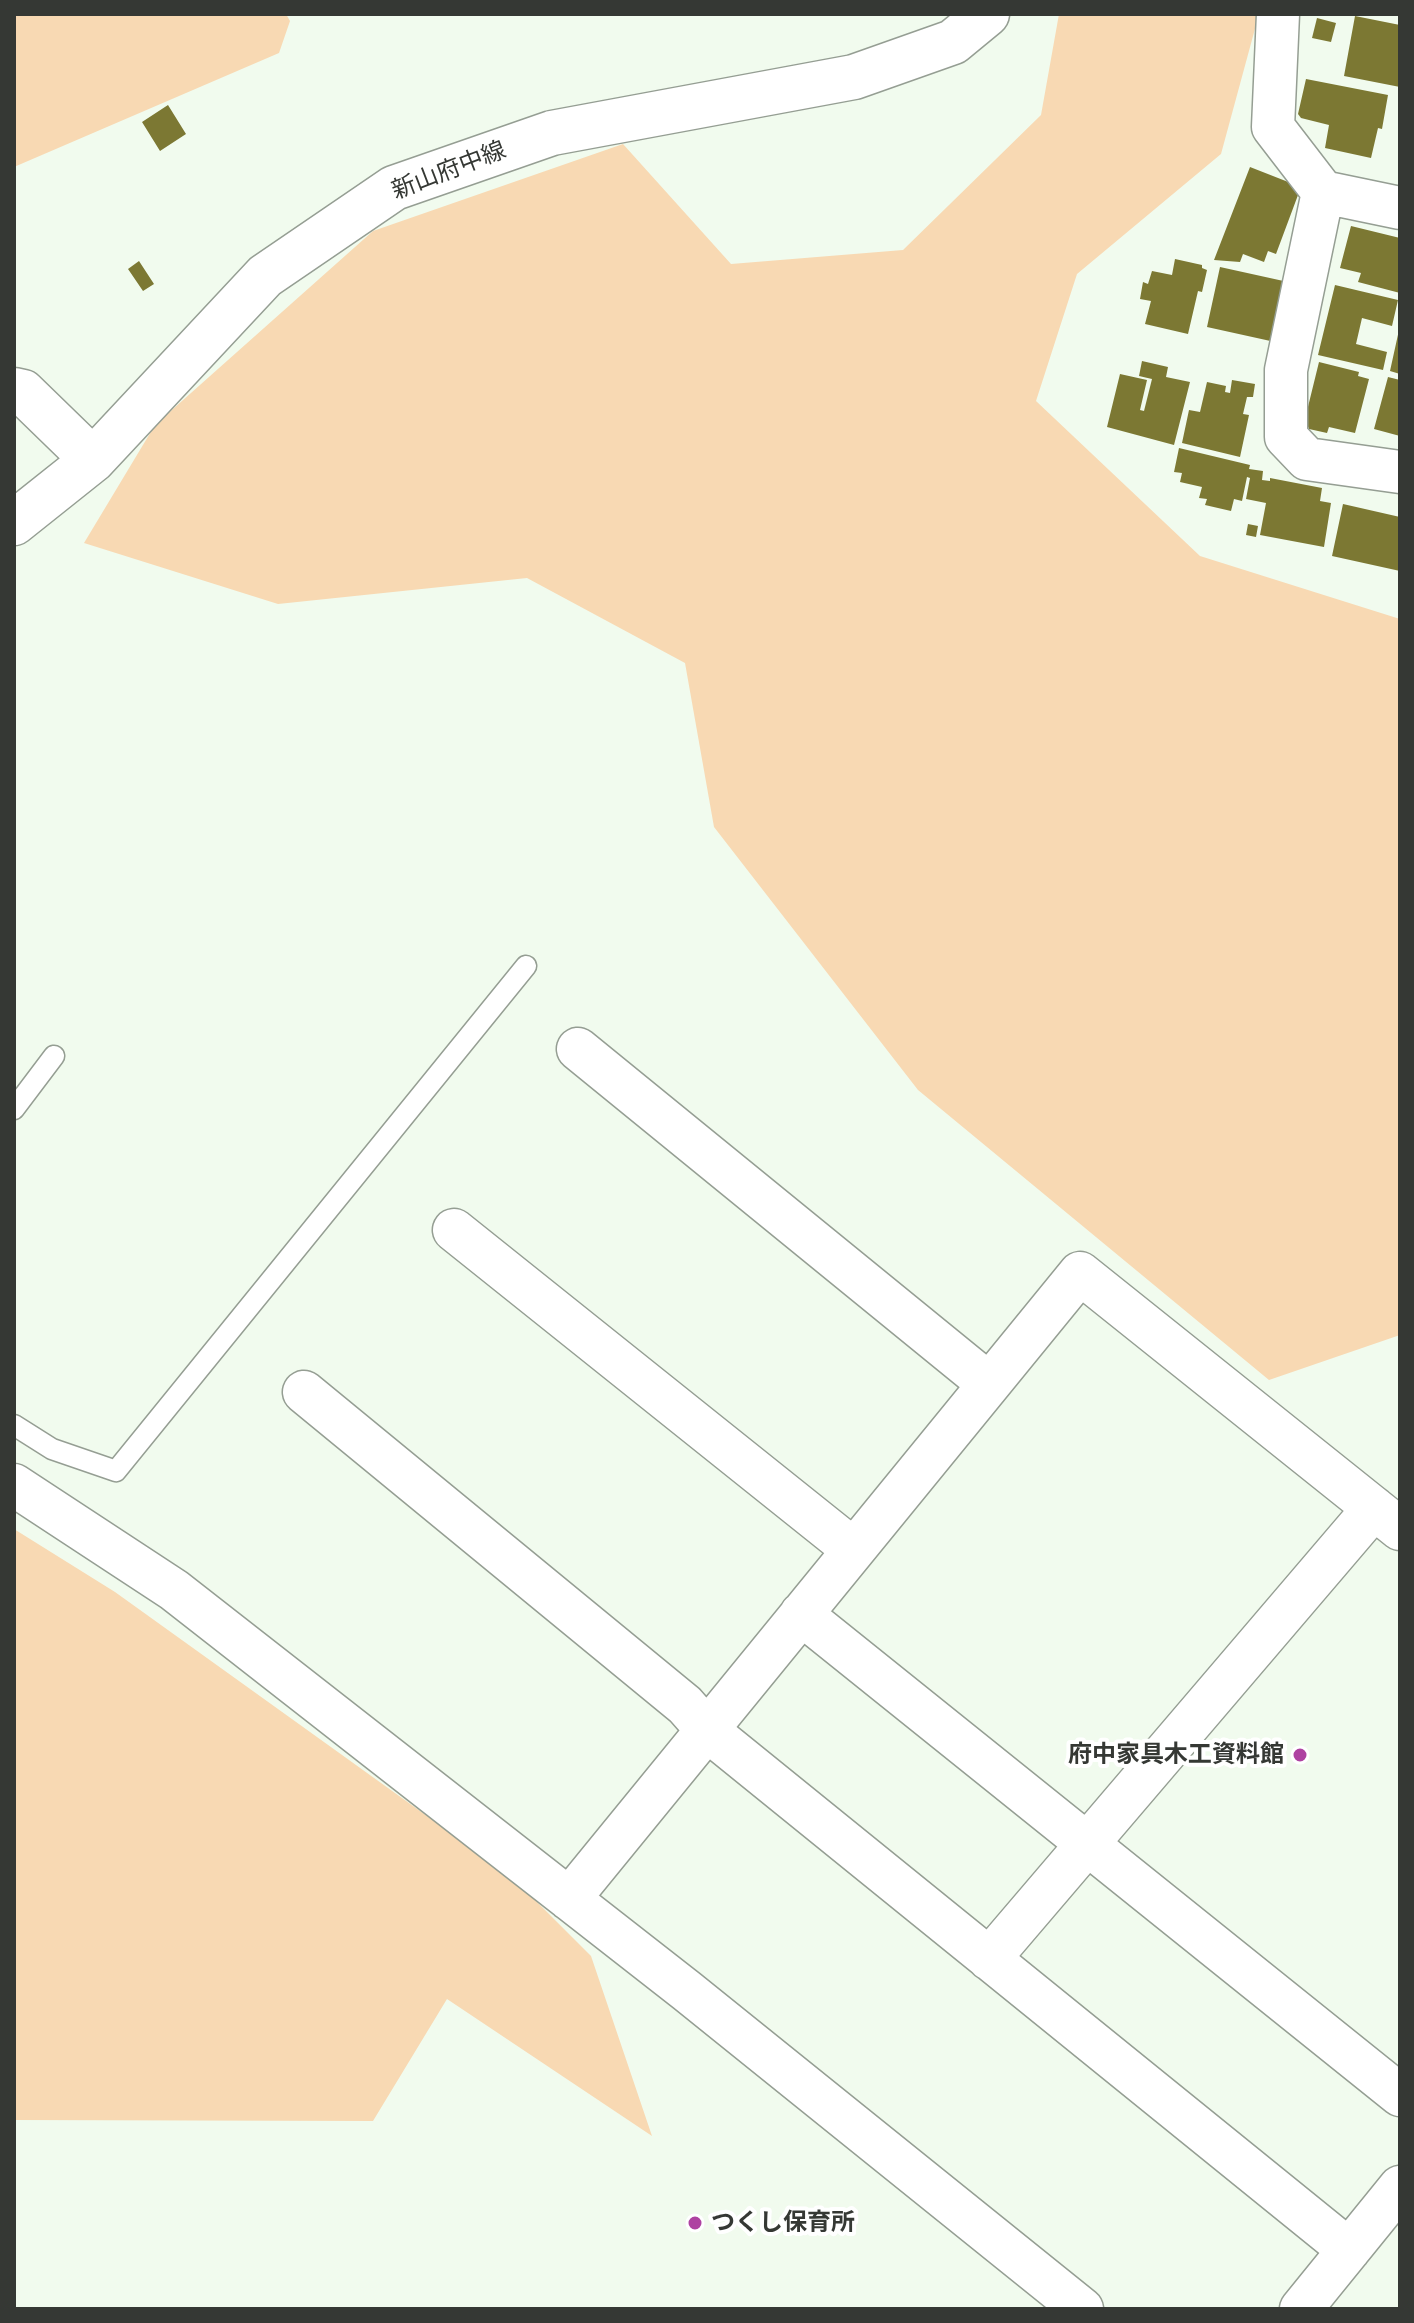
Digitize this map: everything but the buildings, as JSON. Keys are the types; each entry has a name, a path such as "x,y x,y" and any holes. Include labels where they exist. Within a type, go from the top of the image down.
{"main road":[{"name":"新山府中線","path":"14,523 93,460 265,276 394,188 552,133 854,77 953,42 987,14"},
{"path":"14,390 23,392 93,460"}],"street":[{"path":"1278,14 1273,127 1323,192 1400,208"},
{"path":"1323,192 1286,370 1286,437 1307,459 1400,472"},
{"path":"578,1049 989,1384"},
{"path":"454,1230 854,1550"},
{"path":"569,1899 1080,1273 1387,1518 1087,1844 989,1959"},
{"path":"304,1392 685,1705 707,1730 1349,2250"},
{"path":"14,1485 174,1590 569,1899 1082,2309"},
{"path":"801,1614 1400,2095"},
{"path":"1301,2309 1400,2187"}],"lane":[{"path":"14,1425 52,1449 116,1471 526,966"},
{"path":"14,1109 54,1056"}],"shaded area":[{"path":"14,14 286,14 290,21 279,53 14,167"},
{"path":"1059,14 1259,14 1221,154 1077,274 1036,401 1200,556 1400,619 1400,1335 1269,1380 918,1090 714,827 685,663 527,578 278,604 84,543 155,425 373,231 623,144 731,264 903,250 1041,115"},
{"path":"14,1529 115,1592 512,1877 591,1956 652,2136 447,1999 373,2121 14,2120"}],"place":[{"name":"府中家具木工資料館","path":"1300,1755"},
{"name":"つくし保育所","path":"695,2223"}]}
